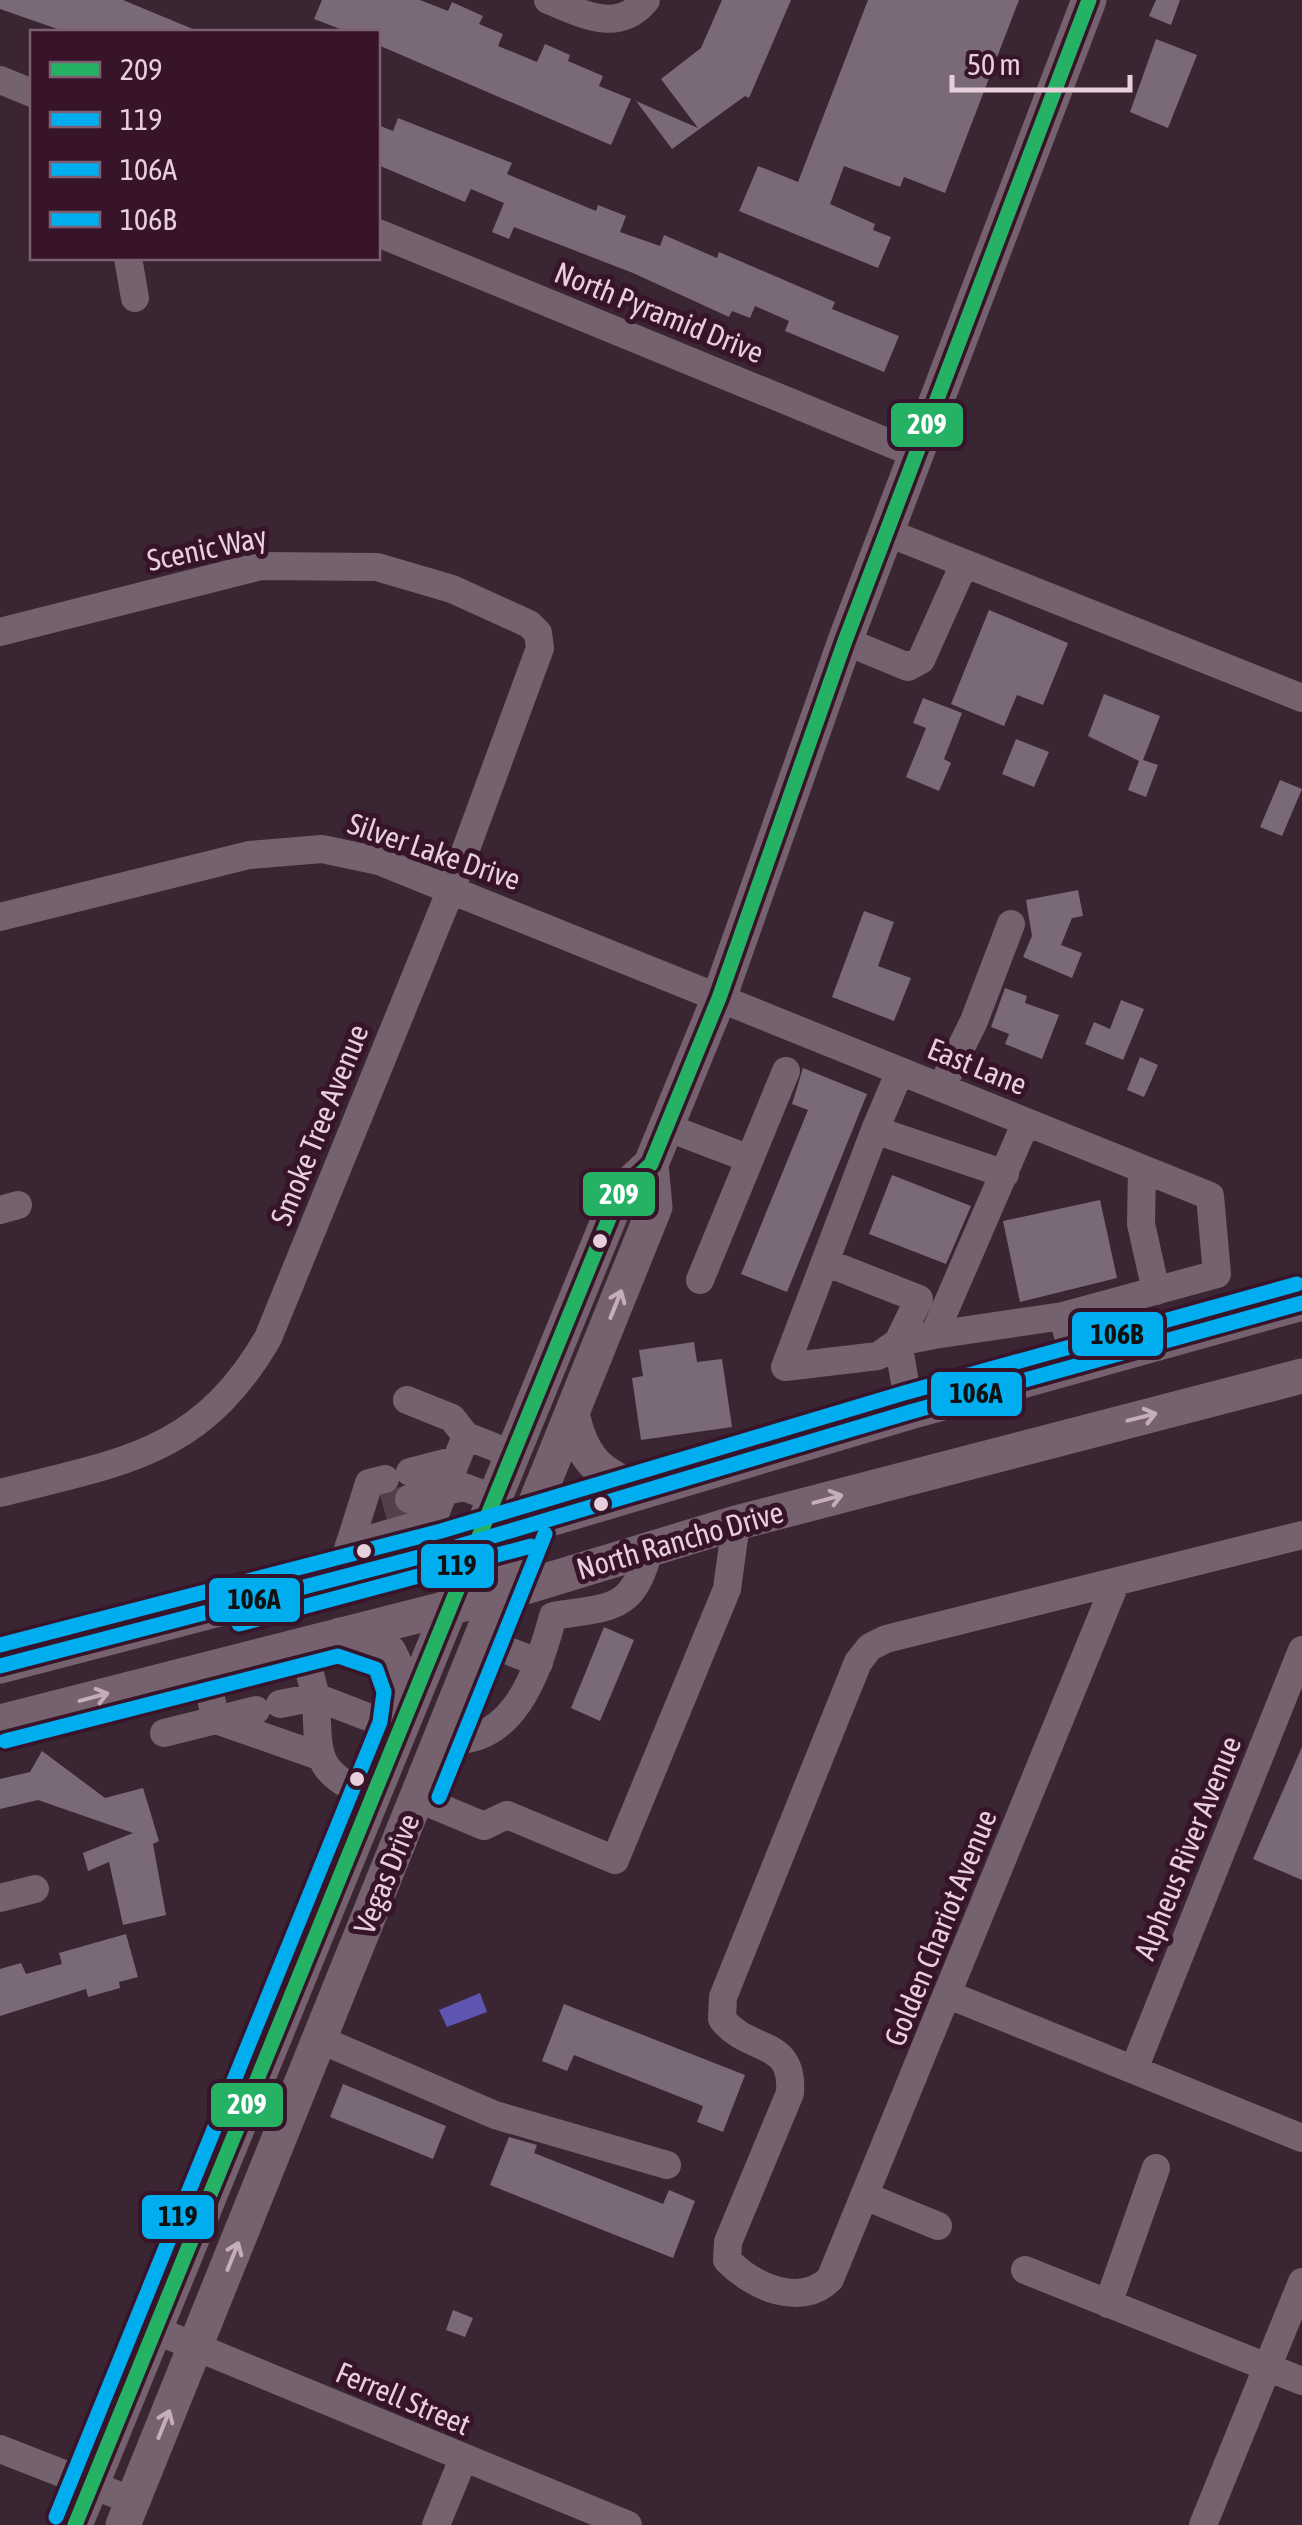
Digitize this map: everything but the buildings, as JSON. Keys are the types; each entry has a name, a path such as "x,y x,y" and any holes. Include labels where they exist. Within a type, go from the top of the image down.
{"main road":[{"name":"Vegas Drive","path":"74,2525 618,1194 651,1164 719,998 845,640 1089,0"},
{"name":"Vegas Drive","path":"128,2513 655,1208 651,1164"},
{"name":"North Rancho Drive","path":"0,1666 344,1561 418,1557 910,1412 1076,1369 1302,1303"},
{"name":"North Rancho Drive","path":"0,1722 499,1595 736,1524 1302,1376"},
{"path":"572,1413 582,1452 592,1465 618,1482 641,1490"},
{"path":"339,1635 389,1652 404,1683 402,1720"}],"street":[{"path":"548,0 600,21 640,7"},
{"path":"0,80 30,92"},
{"name":"North Pyramid Drive","path":"380,234 916,454"},
{"path":"128,260 135,298"},
{"path":"886,532 1302,698"},
{"path":"845,640 908,667 921,660 964,564"},
{"name":"Scenic Way","path":"0,632 261,566 377,567 452,589 529,624 538,633"},
{"name":"Smoke Tree Avenue","path":"0,1493 140,1458 178,1437 234,1391 268,1338 452,887 540,648 538,633"},
{"name":"Silver Lake Drive","path":"0,917 249,854 322,849 379,861 452,887 719,998"},
{"path":"942,1088 974,1021 1011,924"},
{"name":"East Lane","path":"719,998 1210,1196 1218,1274 1156,1290"},
{"path":"700,1280 786,1070"},
{"path":"900,1071 785,1367 878,1356 898,1342 1063,1316 1156,1290 1141,1224 1142,1169"},
{"path":"934,1335 1026,1122"},
{"path":"666,1127 750,1159"},
{"path":"875,1130 1005,1174"},
{"path":"825,1262 919,1299 898,1342 910,1412"},
{"path":"1063,1316 1076,1369"},
{"path":"407,1400 452,1418 461,1448 418,1557"},
{"path":"344,1561 389,1494 461,1448 512,1454"},
{"path":"389,1494 464,1487 493,1498"},
{"path":"344,1561 432,1521"},
{"path":"417,1798 484,1826 507,1815 615,1860 727,1589 736,1524"},
{"path":"1116,1582 1302,1536"},
{"path":"553,1616 624,1600 640,1582 649,1550"},
{"path":"441,1739 474,1740 523,1702 553,1616 544,1580"},
{"name":"Golden Chariot Avenue","path":"1116,1582 830,2279 817,2293 798,2297 739,2272 727,2260 728,2242 790,2093 792,2070 780,2053 734,2035 722,2019 723,1997 858,1662 870,1647 886,1639 1116,1582"},
{"path":"481,1640 539,1662"},
{"path":"302,1643 316,1697 318,1756"},
{"name":"Alpheus River Avenue","path":"1134,2069 1302,1650"},
{"path":"204,1669 216,1720"},
{"path":"164,1733 316,1697 402,1720"},
{"path":"216,1720 318,1756 339,1783 370,1796"},
{"path":"0,1898 35,1889"},
{"path":"949,1996 1302,2138"},
{"path":"321,2040 496,2115 667,2166"},
{"path":"1108,2304 1156,2168"},
{"path":"865,2196 938,2226"},
{"path":"1025,2270 1302,2382"},
{"path":"1203,2525 1302,2282"},
{"name":"Ferrell Street","path":"154,2330 628,2525"},
{"path":"0,2449 91,2484 128,2513"},
{"path":"436,2525 463,2459"}],"shaded area":[{"path":"480,1993 487,2012 447,2027 439,2010"}],"tunnel":[{"path":"383,1506 409,1499"}],"transit line":[{"name":"209","path":"75,2525 619,1194 651,1164 719,998 845,641 1089,0"},
{"name":"106B","path":"0,1645 441,1531 904,1393 1297,1284"},
{"name":"106A","path":"0,1666 446,1550 910,1412 1302,1303"},
{"name":"119","path":"439,1797 545,1534"},
{"name":"119","path":"239,1624 531,1546"},
{"name":"119","path":"5,1741 338,1656 376,1669 384,1692 380,1722 56,2517"}]}
